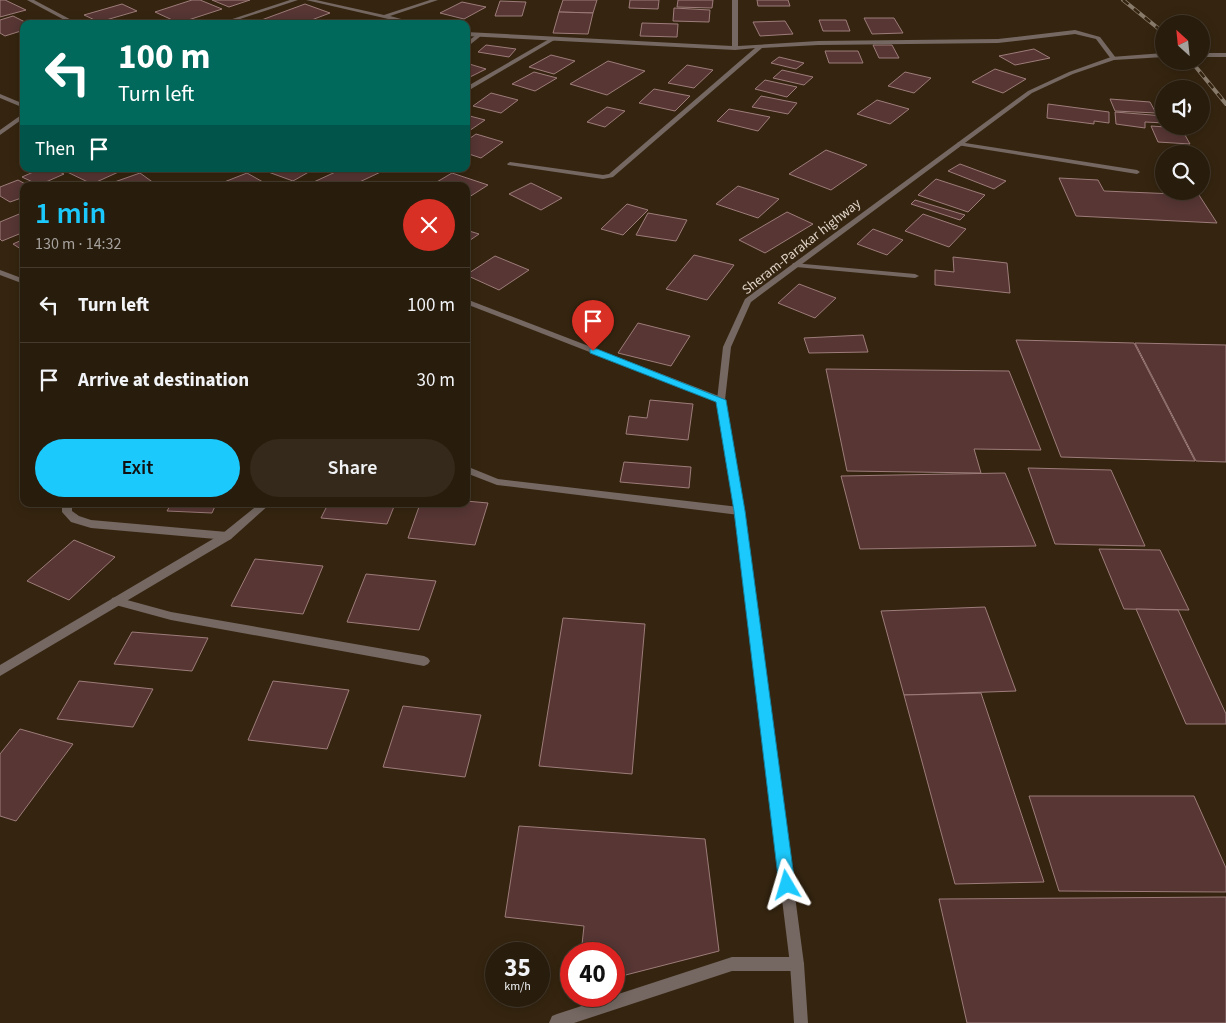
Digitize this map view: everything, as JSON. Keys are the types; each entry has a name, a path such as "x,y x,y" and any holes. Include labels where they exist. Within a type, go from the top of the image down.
{"street":[{"path":"30,0 69,20"},
{"path":"232,20 295,0"},
{"path":"309,0 401,20"},
{"path":"411,0 415,7"},
{"path":"384,16 435,0"},
{"path":"735,0 735,48"},
{"path":"470,34 735,48 818,44 989,41 1075,32 1098,38 1113,58"},
{"path":"470,43 479,35"},
{"path":"470,88 553,39"},
{"path":"510,164 604,177 611,176 760,47"},
{"path":"1210,55 1226,55"},
{"name":"Sheram-Parakar highway","path":"801,1023 797,964 739,511 721,400 727,347 748,301 1030,92 1071,73 1113,58 1155,56"},
{"path":"0,96 20,104"},
{"path":"0,132 20,118"},
{"path":"959,144 1137,172"},
{"path":"796,265 915,276"},
{"path":"0,272 20,280"},
{"path":"470,303 721,400"},
{"path":"470,471 497,482 739,511"},
{"path":"67,507 67,512 75,519 91,524 227,536"},
{"path":"0,671 227,536 261,507"},
{"path":"116,601 171,616 424,661"},
{"path":"556,1023 557,1021 732,964 797,964"}],"building":[{"path":"0,0 5,0 26,10 0,17"},
{"path":"192,0 200,0 222,9 188,20 172,20 155,12"},
{"path":"212,0 250,0 229,7"},
{"path":"563,0 597,0 593,13 559,12"},
{"path":"630,0 659,0 658,9 629,8"},
{"path":"678,0 713,0 712,8 677,7"},
{"path":"757,0 788,0 790,6 758,6"},
{"path":"500,1 526,2 522,16 495,16"},
{"path":"462,2 486,7 464,19 440,13"},
{"path":"122,4 137,11 106,20 95,20 84,15"},
{"path":"305,4 330,13 312,20 261,20"},
{"path":"674,8 710,10 709,22 673,21"},
{"path":"559,12 593,13 588,34 553,33"},
{"path":"13,16 21,20 20,31 5,36 0,33 0,20"},
{"path":"864,18 894,18 903,33 872,34"},
{"path":"819,20 846,20 850,31 823,31"},
{"path":"785,21 793,34 760,36 753,22"},
{"path":"642,23 678,24 677,37 640,36"},
{"path":"486,45 516,49 509,57 478,52"},
{"path":"873,45 892,45 899,58 879,58"},
{"path":"1034,49 1050,58 1015,65 999,56"},
{"path":"825,51 858,51 863,63 829,63"},
{"path":"551,55 575,61 554,74 529,67"},
{"path":"779,57 804,63 796,69 771,63"},
{"path":"608,61 645,71 607,95 570,84"},
{"path":"470,64 486,69 470,77"},
{"path":"687,65 713,70 694,88 668,83"},
{"path":"995,69 1026,79 1003,93 972,82"},
{"path":"782,70 813,77 804,85 773,78"},
{"path":"534,72 557,78 535,91 512,84"},
{"path":"905,72 931,78 914,93 888,86"},
{"path":"765,80 797,87 787,97 755,89"},
{"path":"654,89 690,96 675,111 639,103"},
{"path":"491,93 518,100 501,113 473,106"},
{"path":"761,96 797,103 788,114 752,107"},
{"path":"1110,99 1150,102 1155,113 1115,111"},
{"path":"877,100 909,109 890,124 857,114"},
{"path":"1048,104 1109,112 1109,123 1094,121 1094,124 1047,118"},
{"path":"607,107 625,111 605,127 587,122"},
{"path":"729,109 770,117 758,131 717,121"},
{"path":"1115,112 1155,115 1155,123 1145,122 1145,128 1116,124"},
{"path":"470,116 485,120 470,130"},
{"path":"1151,126 1155,126 1155,135 1185,135 1190,144 1158,142"},
{"path":"476,134 503,142 481,158 470,154 470,138"},
{"path":"826,150 867,165 831,190 789,174"},
{"path":"960,164 1006,181 994,189 948,171"},
{"path":"33,172 60,172 64,174 46,182 33,182 22,177"},
{"path":"67,172 118,172 96,182 88,182"},
{"path":"268,172 309,172 293,181"},
{"path":"335,172 381,172 359,182 314,182"},
{"path":"140,173 152,182 114,182"},
{"path":"247,173 263,182 224,182"},
{"path":"452,173 488,185 470,196 470,182 437,182"},
{"path":"1059,178 1098,180 1104,191 1155,193 1155,200 1202,200 1217,223 1076,216"},
{"path":"936,179 985,195 968,212 918,195"},
{"path":"18,180 22,182 20,182 20,198 10,202 0,196 0,187"},
{"path":"531,183 562,198 541,210 509,194"},
{"path":"738,186 779,199 758,218 716,204"},
{"path":"915,200 965,215 960,220 911,204"},
{"path":"627,204 648,210 623,235 601,229"},
{"path":"787,212 813,224 765,253 739,240"},
{"path":"648,213 687,220 676,241 636,235"},
{"path":"20,214 20,234 2,241 0,239 0,222"},
{"path":"923,214 966,229 949,247 905,231"},
{"path":"873,229 903,240 887,255 857,244"},
{"path":"470,231 479,234 470,240"},
{"path":"20,241 20,248 13,244"},
{"path":"694,255 734,265 707,300 666,289"},
{"path":"495,256 529,270 499,290 470,277 470,272"},
{"path":"953,257 1007,263 1010,293 935,285 935,270 954,272"},
{"path":"799,284 836,298 815,318 778,303"},
{"path":"638,323 690,336 671,366 618,353"},
{"path":"863,335 868,352 809,353 804,338"},
{"path":"1016,340 1134,343 1195,461 1061,457"},
{"path":"1135,343 1226,345 1226,462 1196,461"},
{"path":"826,369 1009,371 1041,450 974,449 981,473 847,471"},
{"path":"650,400 693,404 688,440 626,434 629,416 647,418"},
{"path":"624,462 691,467 689,488 620,482"},
{"path":"1028,468 1111,470 1145,546 1055,544"},
{"path":"1005,473 1036,546 860,549 841,476"},
{"path":"470,501 488,503 475,545 408,538 419,507 470,507"},
{"path":"169,507 215,507 212,513 167,511"},
{"path":"326,507 394,507 387,524 321,518"},
{"path":"74,540 115,557 69,600 27,581"},
{"path":"1099,549 1160,550 1189,610 1124,609"},
{"path":"255,559 323,566 303,614 231,606"},
{"path":"366,574 436,581 419,630 347,622"},
{"path":"985,607 1016,691 904,695 881,611"},
{"path":"1136,609 1178,610 1226,714 1226,724 1186,724"},
{"path":"563,618 645,624 632,774 539,766"},
{"path":"132,632 208,638 192,671 114,664"},
{"path":"79,681 153,689 133,727 57,719"},
{"path":"273,681 349,690 327,749 248,740"},
{"path":"981,693 1044,882 955,884 904,695"},
{"path":"403,706 481,715 465,777 383,767"},
{"path":"20,729 73,744 16,821 0,816 0,754"},
{"path":"1029,796 1194,796 1226,868 1226,892 1059,891"},
{"path":"519,826 705,839 719,951 625,975 625,942 582,942 584,926 505,917"},
{"path":"1226,897 1226,1023 967,1023 939,899"}],"railway":[{"path":"1123,0 1155,26"},
{"path":"1198,70 1226,104"}],"route":[{"path":"593,351 721,400 739,511 787,885"}]}
